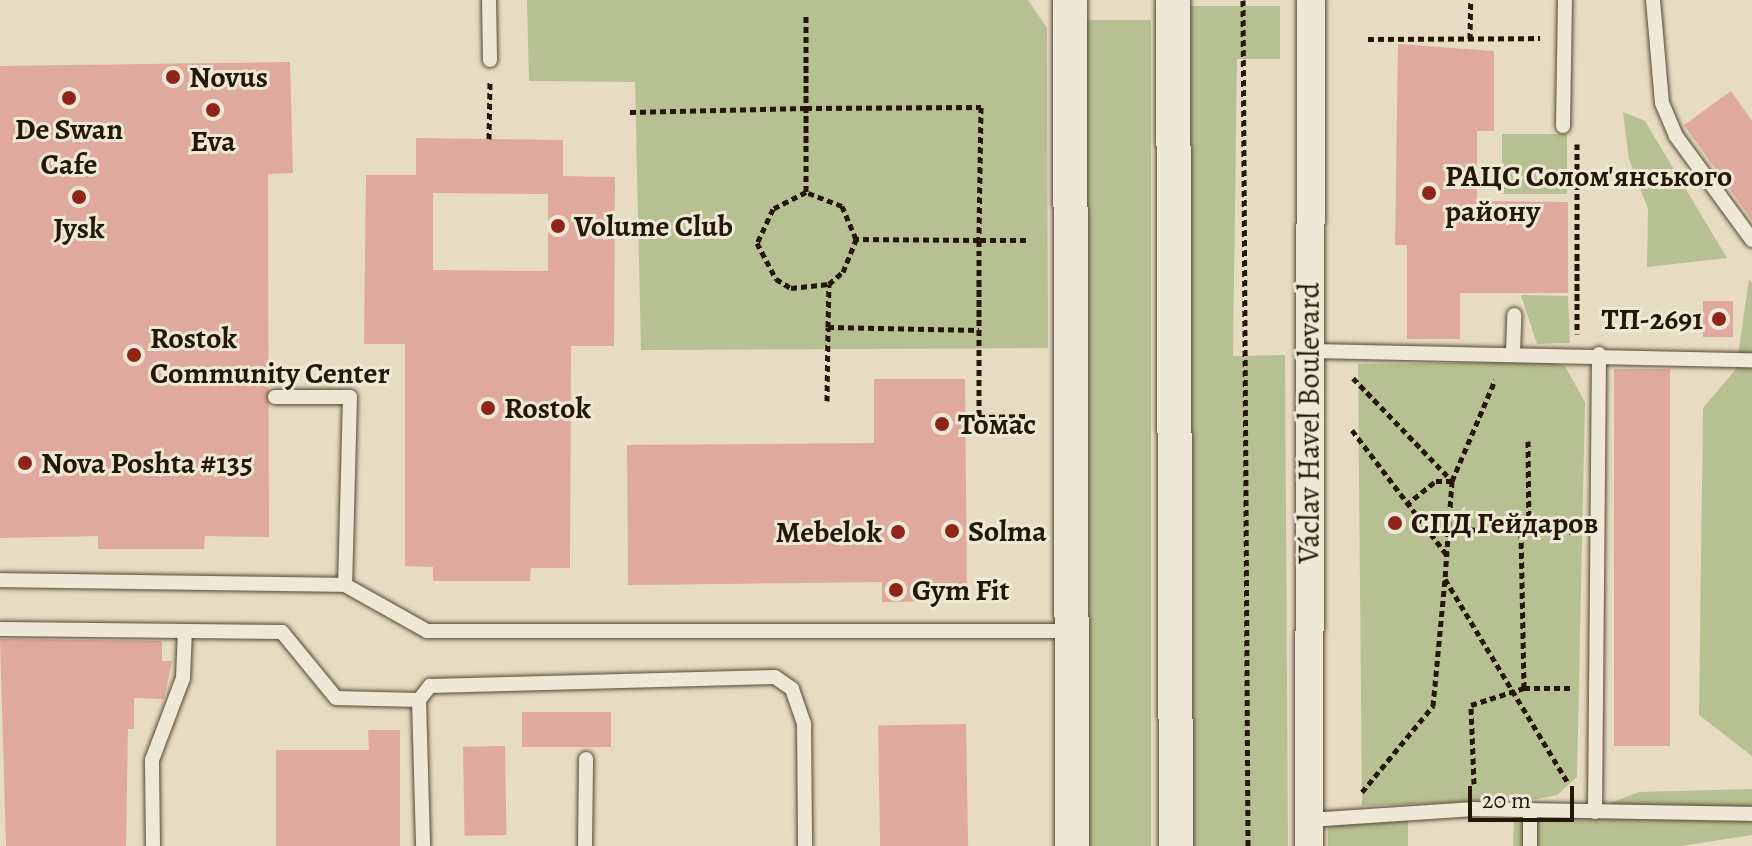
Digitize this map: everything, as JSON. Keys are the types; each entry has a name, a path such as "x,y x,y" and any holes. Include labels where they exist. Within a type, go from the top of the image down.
{"street":[{"path":"1070,0 1072,846"},
{"path":"1173,0 1176,846"},
{"name":"Václav Havel Boulevard","path":"1309,833 1311,0"}],"lane":[{"path":"489,0 490,60"},
{"path":"1563,126 1565,0"},
{"path":"1653,0 1662,103 1676,136 1752,240"},
{"path":"1510,353 1514,315"},
{"path":"1308,351 1599,354 1752,360"},
{"path":"1589,812 1596,688 1599,354"},
{"path":"275,397 350,397 345,585"},
{"path":"0,580 345,585 427,631 1071,631"},
{"path":"0,629 282,632 336,698 419,700"},
{"path":"153,846 152,760 183,678 185,631"},
{"path":"423,846 419,700 430,686 775,677 792,689 804,723 805,846"},
{"path":"585,846 586,759"},
{"path":"1309,833 1475,809 1752,814"},
{"path":"1530,812 1530,846"}],"path":[{"path":"1243,0 1248,846"},
{"path":"1470,39 1471,0"},
{"path":"806,15 806,192"},
{"path":"1368,39 1565,38"},
{"path":"489,139 490,60"},
{"path":"630,112 981,107 979,417 1026,416"},
{"path":"1563,126 1577,135 1577,354"},
{"path":"806,192 842,206 856,239 843,272 829,284 791,288 776,279 757,243 773,209 806,192"},
{"path":"856,239 1026,240"},
{"path":"827,401 829,284"},
{"path":"828,327 979,330"},
{"path":"1353,802 1433,706 1452,481 1510,353"},
{"path":"1353,378 1452,481"},
{"path":"1352,430 1447,555"},
{"path":"1522,690 1528,441"},
{"path":"1406,505 1436,481 1452,481"},
{"path":"1449,529 1597,532"},
{"path":"1445,579 1522,690 1589,812"},
{"path":"1475,809 1471,705 1522,690 1596,688"}],"green space":[{"path":"527,0 1028,0 1047,28 1048,348 641,350 635,82 529,81"},
{"path":"1188,6 1280,6 1280,59 1237,59 1233,356 1285,355 1288,846 1187,846"},
{"path":"1085,20 1151,20 1151,846 1085,846"},
{"path":"1623,112 1645,121 1727,258 1647,267 1648,209 1629,159"},
{"path":"1502,134 1567,134 1567,194 1502,194"},
{"path":"1749,279 1752,283 1752,756 1699,715 1703,408 1736,369"},
{"path":"1521,295 1568,296 1570,343 1537,344"},
{"path":"1547,362 1565,366 1585,402 1577,777 1557,795 1538,799 1362,806 1358,364"},
{"path":"1752,789 1752,835 1681,846 1513,846 1514,817 1600,807 1639,792"},
{"path":"1328,818 1408,818 1408,846 1328,846"}],"building":[{"path":"1398,44 1494,51 1494,131 1477,131 1477,201 1568,202 1568,293 1460,293 1460,339 1407,339 1407,245 1395,245"},
{"name":"Rostok Community Center","path":"290,62 293,173 268,174 269,537 205,536 204,549 98,549 98,536 0,538 0,66"},
{"path":"1731,91 1752,121 1752,220 1684,125"},
{"name":"Rostok","path":"416,138 563,140 563,176 615,177 614,346 571,346 570,568 531,568 530,581 433,581 433,567 405,566 405,344 364,344 366,175 416,175","holes":["433,193 548,194 548,271 433,270"]},
{"name":"ТП-2691","path":"1703,301 1733,301 1733,337 1703,337"},
{"path":"1614,369 1670,369 1670,746 1614,746"},
{"path":"874,379 965,379 967,601 882,602 882,582 628,585 627,445 874,443"},
{"path":"0,639 162,641 162,661 172,661 164,699 134,698 134,729 128,729 126,846 6,846"},
{"path":"522,712 611,712 611,747 522,747"},
{"path":"966,724 968,846 880,846 878,726"},
{"path":"368,730 400,730 400,846 276,846 276,750 369,750"},
{"path":"505,746 507,835 465,836 463,747"}],"place":[{"name":"Novus","path":"173,77"},
{"name":"De Swan Cafe","path":"69,98"},
{"name":"Eva","path":"213,110"},
{"name":"РАЦС Солом'янського району","path":"1429,193"},
{"name":"Jysk","path":"79,197"},
{"name":"Volume Club","path":"558,226"},
{"name":"ТП-2691","path":"1719,319"},
{"name":"Rostok Community Center","path":"134,355"},
{"name":"Rostok","path":"488,408"},
{"name":"Томас","path":"942,424"},
{"name":"Nova Poshta #135","path":"25,463"},
{"name":"СПД Гейдаров","path":"1395,523"},
{"name":"Solma","path":"952,531"},
{"name":"Mebelok","path":"898,532"},
{"name":"Gym Fit","path":"896,590"}]}
